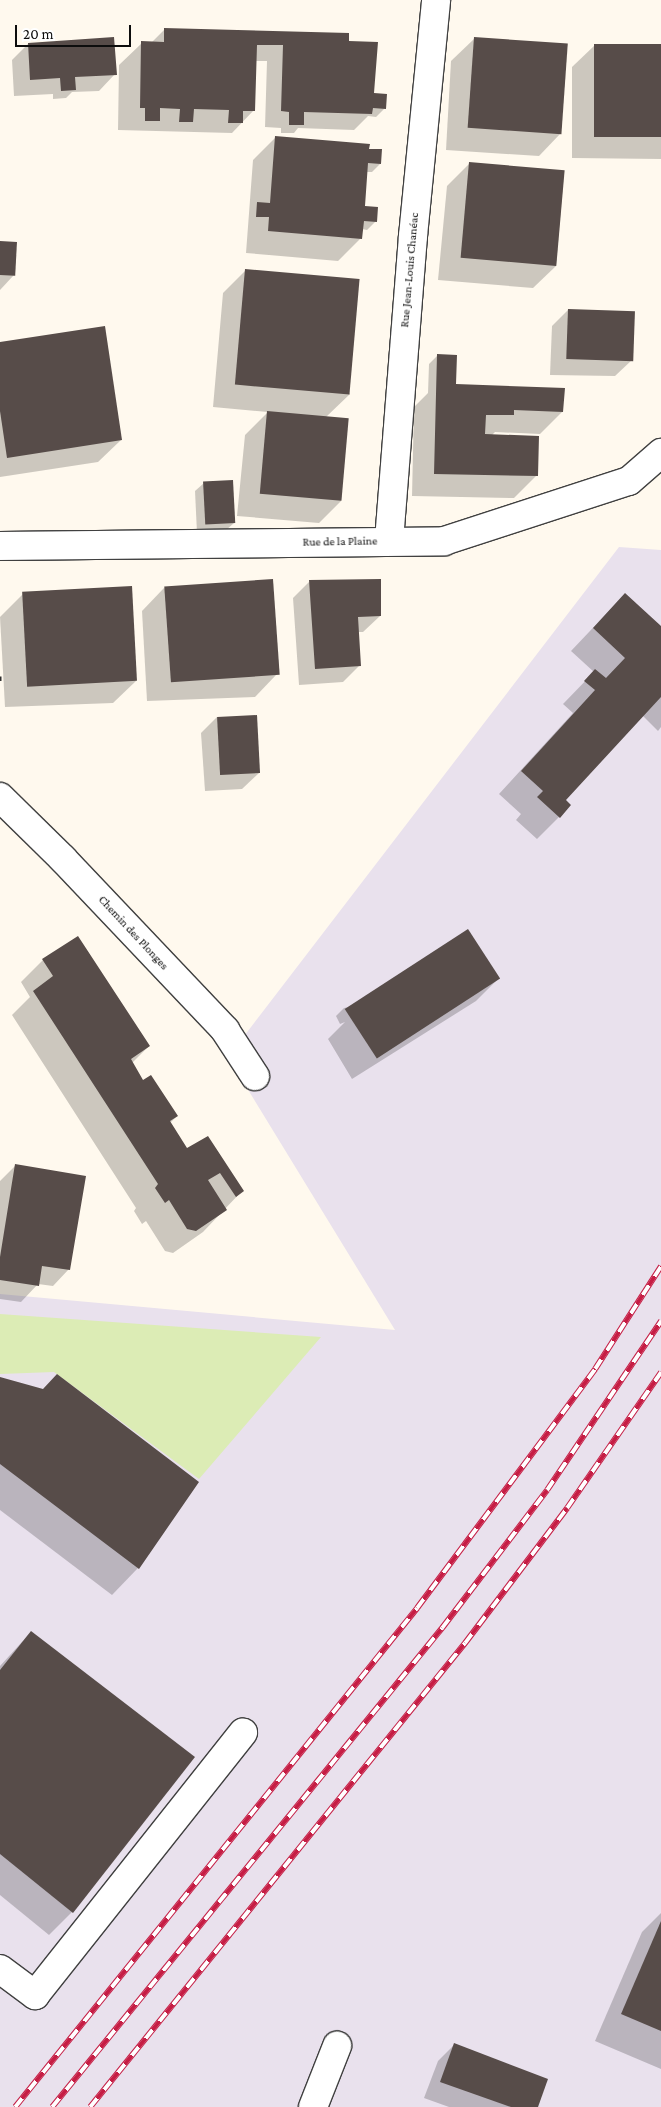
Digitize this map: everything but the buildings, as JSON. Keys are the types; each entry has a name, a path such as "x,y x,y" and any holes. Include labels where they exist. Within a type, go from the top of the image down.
{"street":[{"name":"Rue Jean-Louis Chanéac","path":"389,541 412,246 436,0"},
{"name":"Rue de la Plaine","path":"0,546 444,541 629,481 661,453"},
{"name":"Chemin des Plonges","path":"0,798 63,859 225,1030 255,1076"},
{"path":"0,1969 34,1995 243,1733"},
{"path":"313,2107 337,2046"}],"path":[{"path":"0,676 0,683"}],"shaded area":[{"path":"619,547 661,550 661,2107 0,2107 0,1294 395,1330 228,1057"}],"green space":[{"path":"0,1314 321,1337 199,1479 54,1372 0,1374"}],"railway":[{"path":"15,2107 417,1608 595,1369 661,1266"},
{"path":"52,2107 442,1628 547,1490 661,1321"},
{"path":"90,2107 465,1643 567,1508 661,1372"}]}
